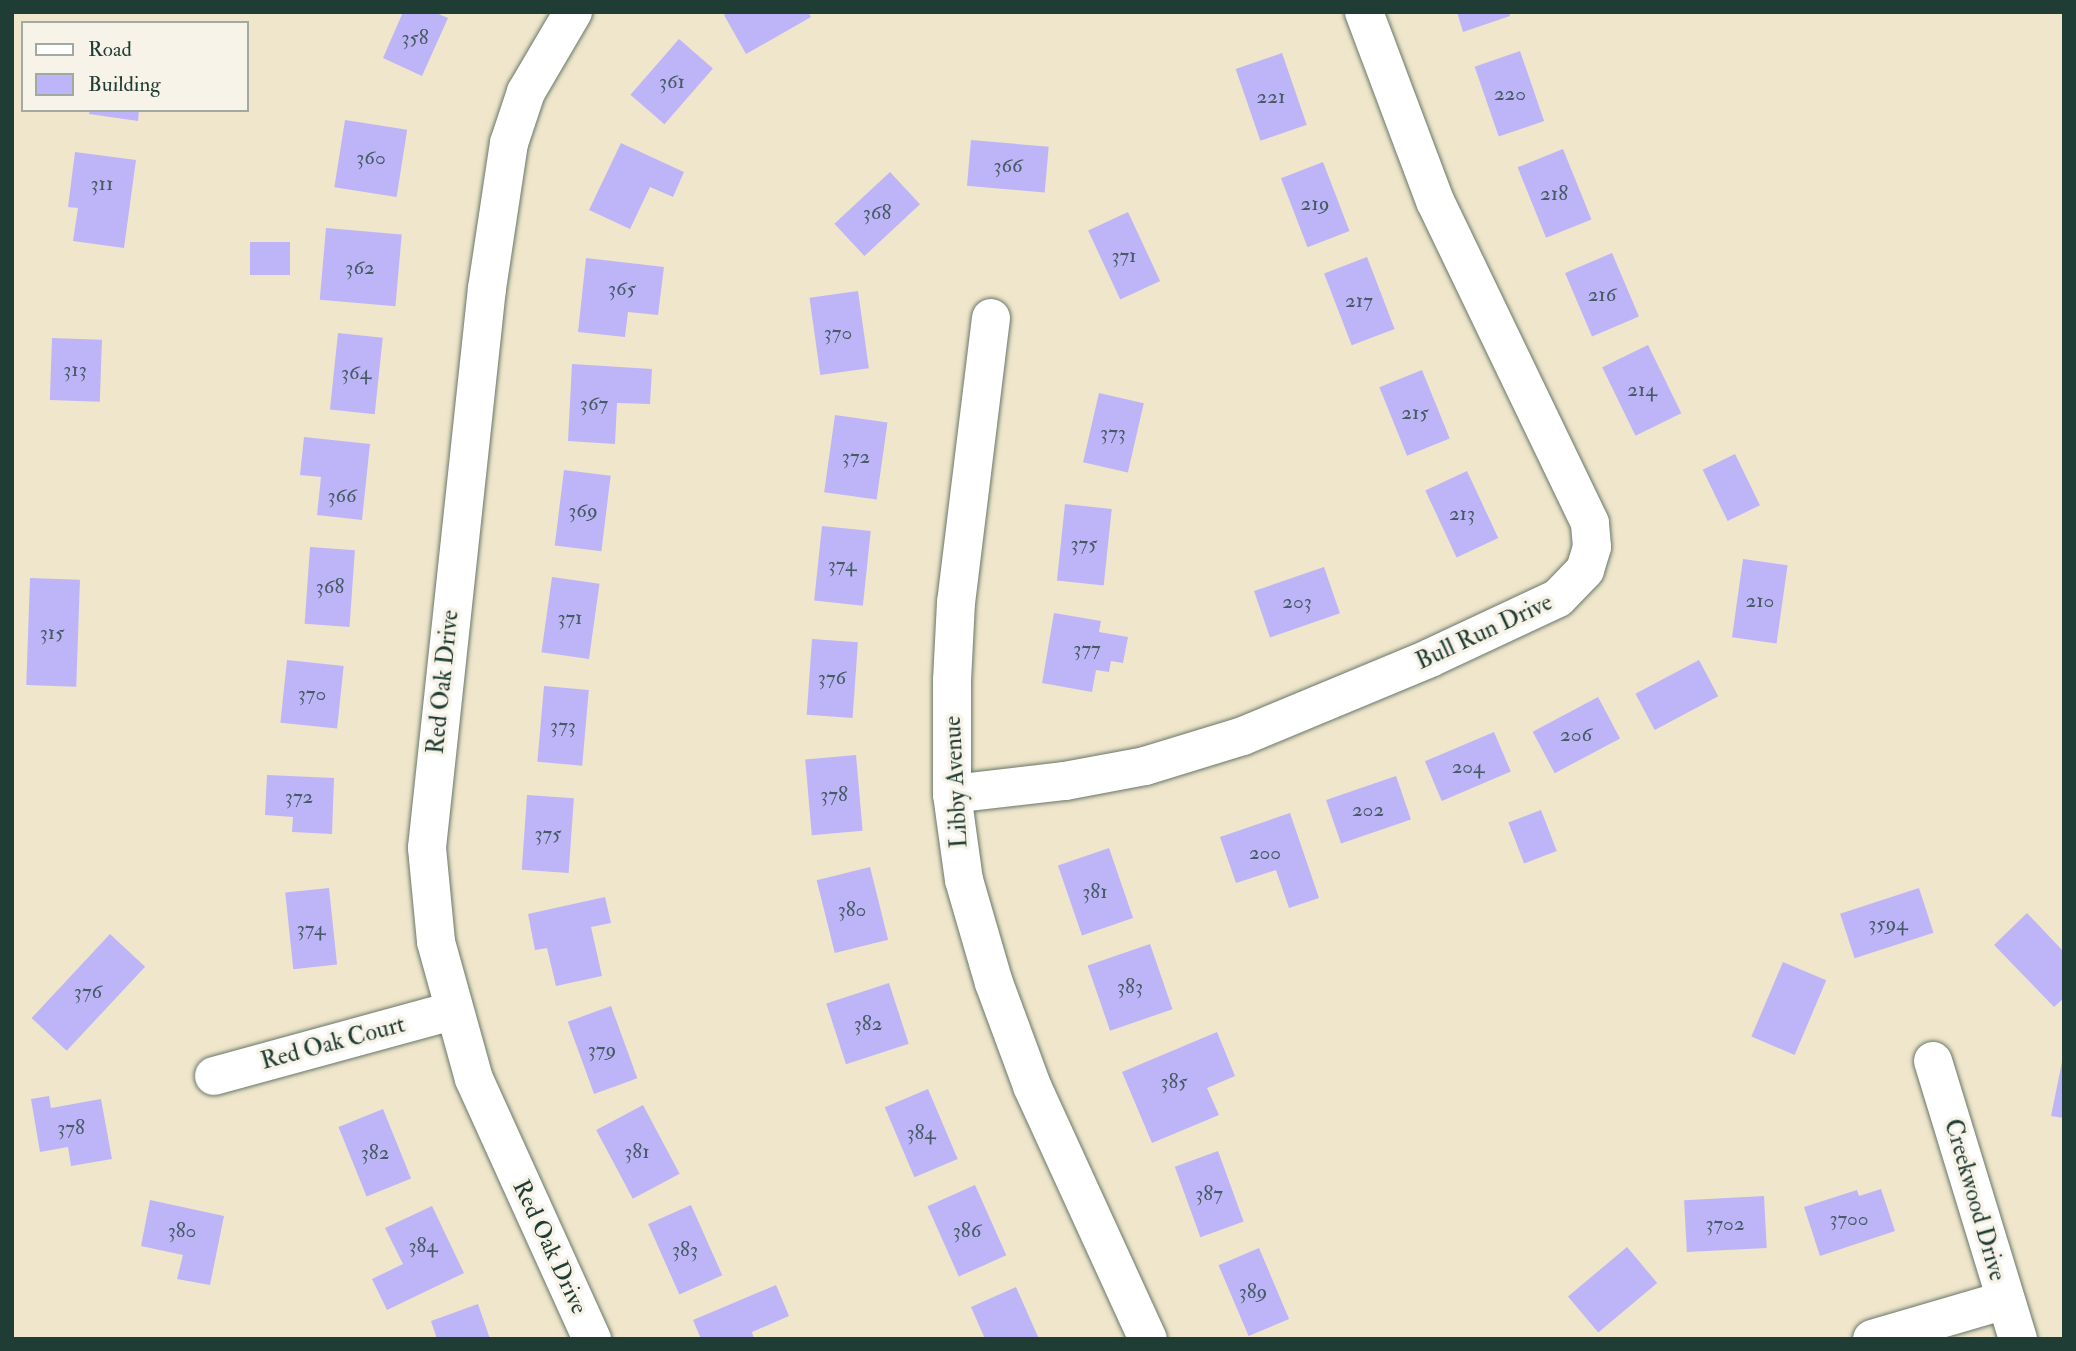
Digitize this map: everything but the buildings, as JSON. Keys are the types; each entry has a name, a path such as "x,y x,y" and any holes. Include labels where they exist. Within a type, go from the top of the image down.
{"street":[{"name":"Red Oak Drive","path":"573,12 526,92 509,143 487,288 427,848 436,942 452,1011 474,1079 592,1339"},
{"name":"Bull Run Drive","path":"952,794 1065,781 1144,766 1242,736 1430,658 1558,598 1585,570 1592,547 1590,523 1435,201 1364,12"},
{"name":"Libby Avenue","path":"991,317 956,602 952,794 964,880 993,983 1032,1086 1148,1339"},
{"name":"Red Oak Court","path":"214,1076 452,1011"},
{"name":"Creekwood Drive","path":"1933,1061 2018,1339"},
{"path":"1872,1339 2005,1300"}]}
